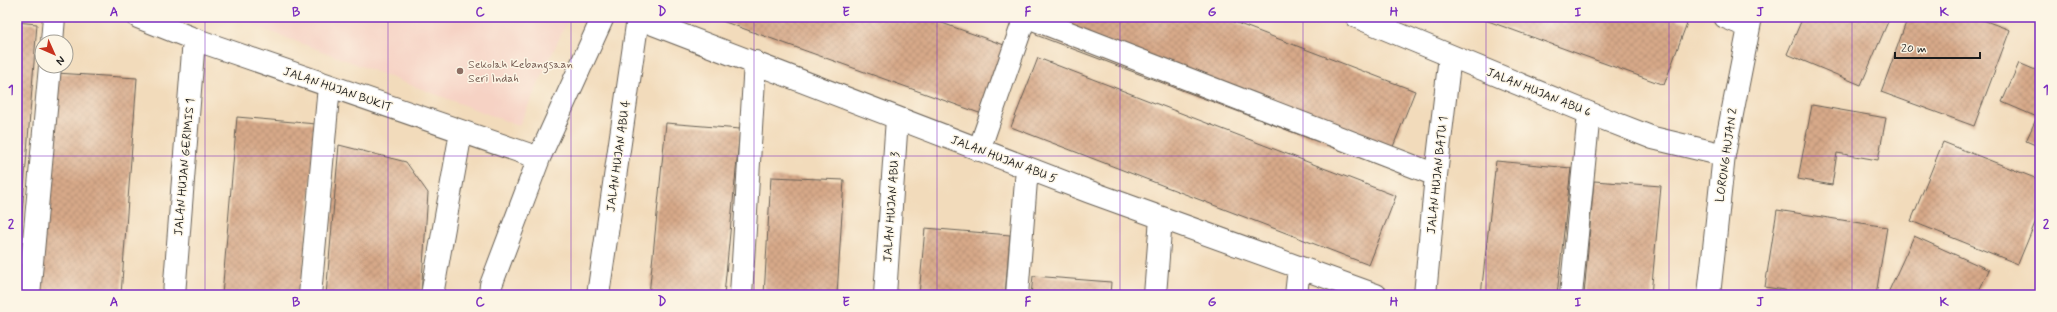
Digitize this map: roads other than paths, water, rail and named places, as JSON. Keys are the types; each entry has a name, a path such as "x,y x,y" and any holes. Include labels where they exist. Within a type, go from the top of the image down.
{"street":[{"path":"53,34 54,17"},
{"name":"JALAN HUJAN BUKIT","path":"138,17 194,39 539,158"},
{"path":"490,295 491,285 539,158 603,17"},
{"name":"JALAN HUJAN ABU 5","path":"637,17 979,150 1161,218 1376,295"},
{"name":"JALAN HUJAN ABU 4","path":"598,295 637,17"},
{"path":"979,150 1025,17"},
{"path":"1028,17 1436,175"},
{"name":"JALAN HUJAN ABU 6","path":"1357,17 1589,113 1654,138 1724,155"},
{"path":"1725,17 1750,22"},
{"name":"LORONG HUJAN 2","path":"1709,295 1724,155 1750,22"},
{"name":"JALAN HUJAN GERIMIS 1","path":"174,295 194,39"},
{"name":"JALAN HUJAN BATU 1","path":"1425,295 1436,175 1450,56"},
{"path":"741,295 755,62"},
{"path":"29,295 49,74"},
{"path":"310,295 329,86"},
{"path":"1571,295 1589,113"},
{"name":"JALAN HUJAN ABU 3","path":"885,295 897,118"},
{"path":"432,295 462,132"},
{"path":"1017,295 1027,168"},
{"path":"1155,295 1161,218"},
{"path":"1296,295 1299,268"}],"place":[{"name":"Sekolah Kebangsaan Seri Indah","path":"460,71"}]}
